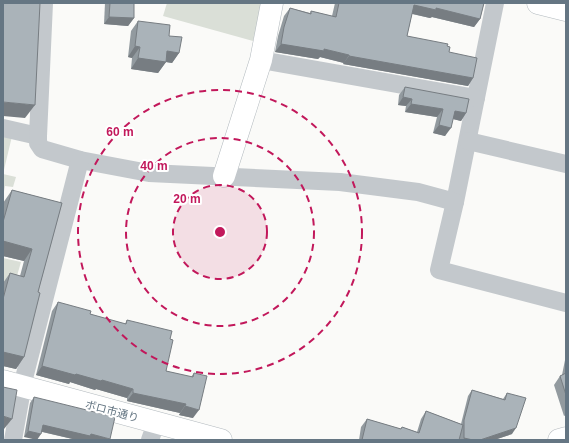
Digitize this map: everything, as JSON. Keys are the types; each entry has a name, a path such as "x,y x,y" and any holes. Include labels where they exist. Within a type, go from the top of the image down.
{"street":[{"path":"44,3 38,136 38,143 42,149 80,160 149,173 347,182 418,192 455,202"},
{"path":"224,176 261,60 272,3"},
{"path":"495,3 468,141 439,270 566,304"},
{"path":"538,3 566,10"},
{"path":"261,60 476,98"},
{"path":"3,128 38,136"},
{"path":"468,141 566,164"},
{"path":"13,440 20,401 12,384 80,160"},
{"name":"ボロ市通り","path":"12,384 153,431 221,440"},
{"path":"559,440 566,438"}],"shaded area":[{"path":"167,3 264,3 253,41 163,16"},
{"path":"3,130 13,132 3,174"},
{"path":"3,174 16,177 13,187 5,186 3,197"},
{"path":"3,258 21,262 14,286 3,286"}],"building":[{"path":"3,3 40,3 35,105 3,102"},
{"path":"110,3 134,3 134,18 109,17"},
{"path":"339,3 484,3 480,19 436,8 436,10 414,5 407,36 448,44 447,46 450,47 449,52 477,58 473,78 349,56 324,49 324,51 281,44 284,27 290,8 311,14 311,11 336,17"},
{"path":"138,21 170,25 169,36 182,37 179,53 167,51 166,62 138,58 140,47 135,46"},
{"path":"405,87 469,99 466,113 455,111 451,128 439,125 443,109 411,104 412,99 403,97"},
{"path":"12,190 62,203 38,292 40,293 24,357 3,352 3,299 10,273 24,277 32,249 3,241 3,222"},
{"path":"58,302 91,311 90,314 126,324 127,320 172,331 170,339 173,340 166,371 193,377 194,373 207,376 199,410 185,406 186,404 133,393 133,389 102,380 75,375 42,366"},
{"path":"566,373 566,395 560,376"},
{"path":"3,387 17,390 12,419 3,416"},
{"path":"472,390 505,400 507,393 526,398 516,428 480,440 464,438 464,420"},
{"path":"34,397 115,417 110,439 43,425 41,434 28,431"},
{"path":"426,411 463,425 459,440 362,440 367,419 401,429 402,427 419,433"}]}
